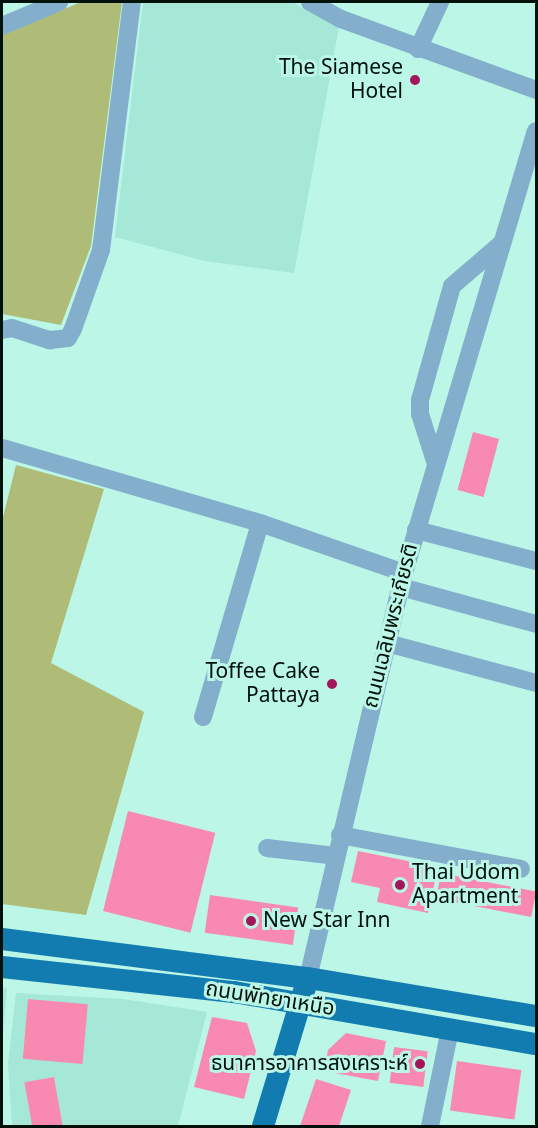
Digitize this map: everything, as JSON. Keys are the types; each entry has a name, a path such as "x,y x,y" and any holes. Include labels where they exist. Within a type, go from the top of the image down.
{"main road":[{"name":"ถนนพัทยาเหนือ","path":"2,939 308,978 537,1016"},
{"name":"ถนนพัทยาเหนือ","path":"2,967 302,1003 537,1044"},
{"name":"ถนนเฉลิมพระเกียรติ","path":"263,1126 308,978"}],"street":[{"path":"2,26 60,2"},
{"path":"2,330 12,328 50,340 68,338 73,328 101,250 132,2"},
{"path":"310,2 341,19 418,49 537,90"},
{"path":"418,49 440,2"},
{"name":"ถนนเฉลิมพระเกียรติ","path":"308,978 402,580 435,461 537,130"},
{"path":"435,461 420,414 420,400 452,285 501,244"},
{"path":"2,448 260,523 402,580 537,624"},
{"path":"203,717 260,523"},
{"path":"416,530 537,561"},
{"path":"387,643 537,683"},
{"path":"340,835 520,869"},
{"path":"267,848 336,856"},
{"path":"430,1126 450,1029"}],"shaded area":[{"path":"81,2 122,2 91,246 61,325 2,314 2,35"},
{"path":"143,2 292,2 339,27 294,273 205,261 115,237"},
{"path":"16,465 104,489 51,663 144,712 86,915 2,904 2,521"},
{"path":"2,988 7,988 2,1045"},
{"path":"16,993 123,999 207,1012 178,1126 12,1126 8,1064"}],"building":[{"path":"473,432 499,439 484,497 457,490"},
{"path":"128,811 215,833 190,933 103,911"},
{"name":"Thai Udom Apartment","path":"358,851 438,867 428,913 377,902 380,888 351,882"},
{"path":"441,873 536,891 531,917 436,899"},
{"name":"New Star Inn","path":"210,895 298,907 293,945 205,933"},
{"path":"28,999 88,1004 83,1064 23,1059"},
{"path":"212,1017 247,1023 256,1051 244,1099 194,1087"},
{"path":"346,1033 386,1041 378,1081 324,1071 328,1050"},
{"path":"394,1047 428,1051 423,1087 390,1083"},
{"path":"457,1061 521,1070 514,1120 450,1111"},
{"path":"54,1077 63,1126 32,1126 24,1082"},
{"path":"316,1079 351,1090 339,1126 300,1126"}],"place":[{"name":"The Siamese Hotel","path":"415,80"},
{"name":"Toffee Cake Pattaya","path":"332,684"},
{"name":"Thai Udom Apartment","path":"400,885"},
{"name":"New Star Inn","path":"251,921"},
{"name":"ธนาคารอาคารสงเคราะห์","path":"420,1064"}]}
